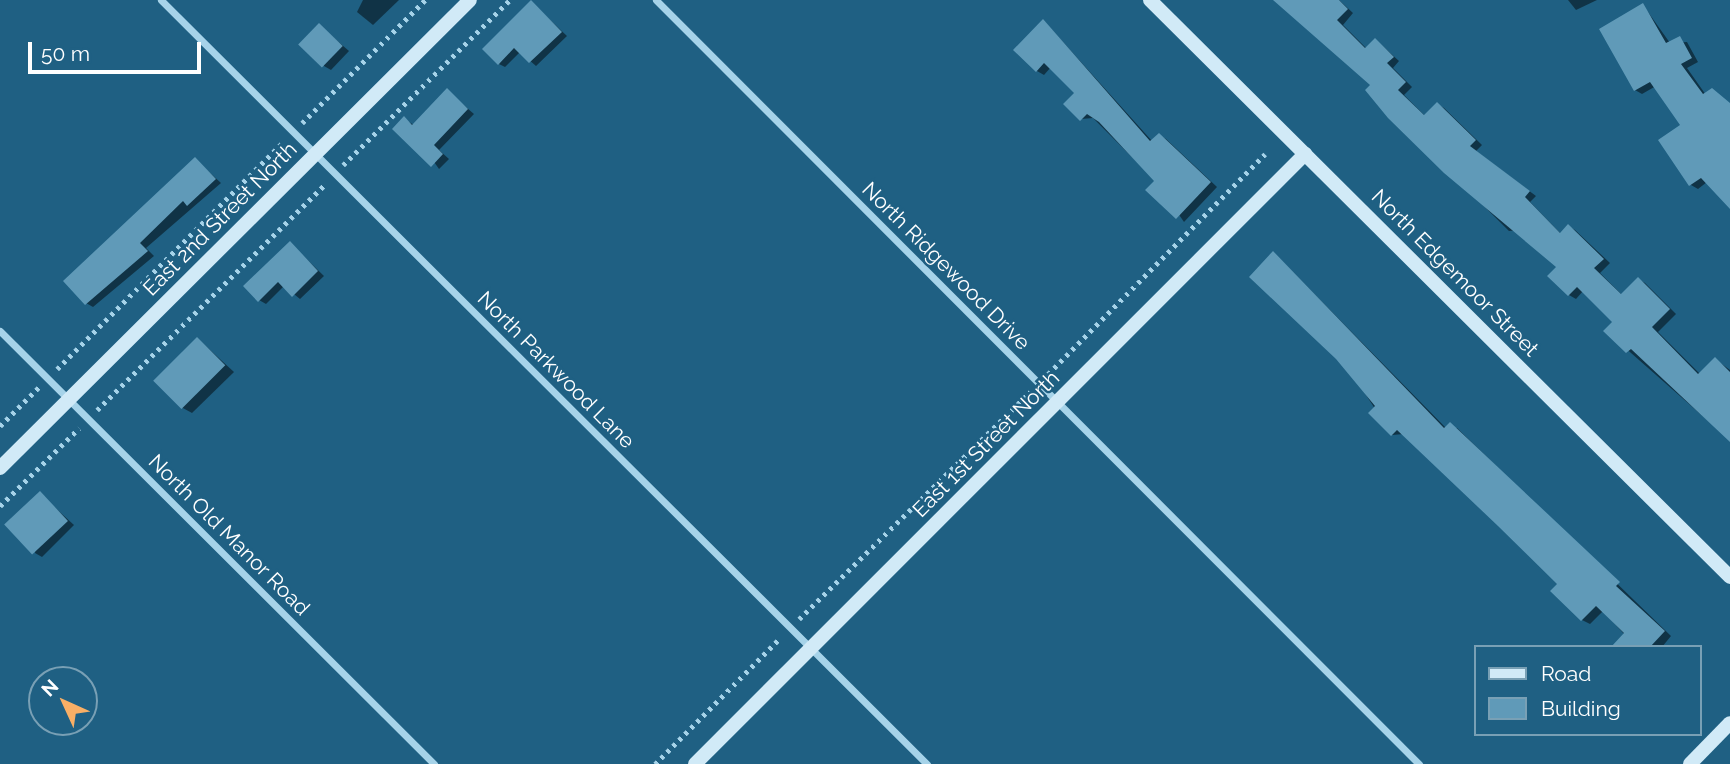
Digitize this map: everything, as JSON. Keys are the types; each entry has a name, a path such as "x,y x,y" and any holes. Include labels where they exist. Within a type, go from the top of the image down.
{"street":[{"name":"North Parkwood Lane","path":"160,0 927,764"},
{"name":"East 2nd Street North","path":"0,468 470,0"},
{"name":"North Ridgewood Drive","path":"656,0 1419,764"},
{"name":"North Edgemoor Street","path":"1150,0 1730,577"},
{"name":"East 1st Street North","path":"695,764 1305,154"},
{"name":"North Old Manor Road","path":"0,331 433,764"},
{"path":"1690,764 1730,723"}],"path":[{"path":"0,426 425,0"},
{"path":"0,506 510,0"},
{"path":"655,764 1039,383 1265,154"}],"building":[{"path":"531,0 562,32 529,63 514,48 498,65 482,49"},
{"path":"1273,0 1339,0 1348,9 1337,20 1365,48 1375,38 1394,57 1387,63 1406,82 1398,90 1424,115 1437,102 1476,140 1470,146 1530,191 1525,197 1560,233 1568,224 1604,259 1594,268 1621,294 1638,277 1670,309 1652,327 1698,374 1715,357 1730,372 1730,442 1631,349 1626,353 1603,331 1612,322 1577,287 1568,296 1547,276 1556,267 1444,173 1388,118 1365,90 1370,85"},
{"path":"1643,3 1666,43 1680,36 1692,58 1681,64 1703,94 1712,88 1730,103 1730,209 1701,178 1689,186 1658,140 1680,125 1650,82 1634,91 1599,29"},
{"path":"1043,19 1150,141 1159,133 1211,182 1176,219 1145,190 1154,181 1099,122 1087,114 1080,121 1063,104 1074,93 1044,63 1036,72 1013,50"},
{"path":"319,23 343,46 322,68 298,45"},
{"path":"447,88 468,109 434,145 443,154 431,167 392,129 404,116 412,125"},
{"path":"195,157 216,179 187,206 183,201 140,243 148,251 85,305 63,281"},
{"path":"290,241 318,271 292,297 278,282 258,302 243,286"},
{"path":"1273,251 1444,428 1450,422 1620,582 1616,586 1665,631 1652,645 1613,645 1624,633 1596,606 1581,621 1550,591 1557,584 1498,526 1397,430 1391,436 1368,413 1375,406 1336,359 1249,277"},
{"path":"197,337 225,365 181,409 153,381"},
{"path":"40,491 68,521 32,554 4,524"}]}
